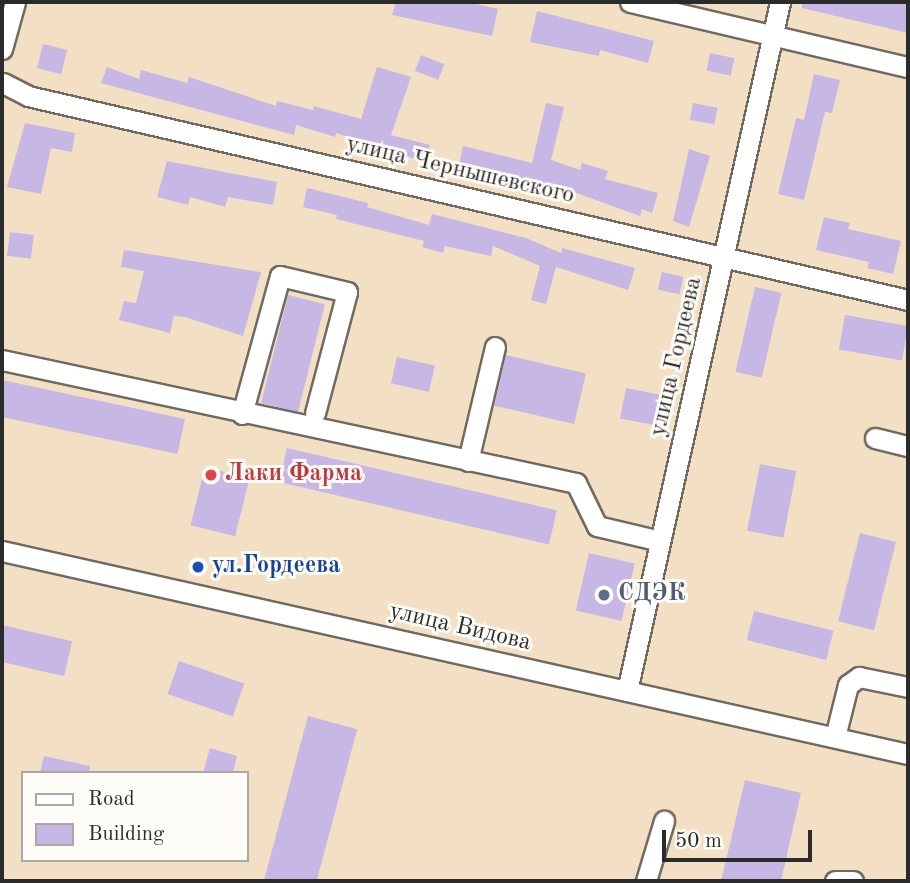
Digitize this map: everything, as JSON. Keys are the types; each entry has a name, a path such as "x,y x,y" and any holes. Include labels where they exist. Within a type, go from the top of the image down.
{"street":[{"path":"2,49 15,2"},
{"path":"630,2 908,67"},
{"name":"улица Гордеева","path":"627,691 780,2"},
{"name":"улица Чернышевского","path":"2,82 29,96 908,300"},
{"path":"242,414 280,276 347,292 315,413"},
{"path":"468,461 495,346"},
{"path":"2,360 242,414 576,483 597,526 660,541"},
{"path":"875,439 908,446"},
{"name":"улица Видова","path":"2,551 908,754"},
{"path":"835,737 848,685 859,677 908,687"},
{"path":"646,881 664,821"},
{"path":"835,881 853,881"}],"building":[{"path":"396,2 468,2 498,9 492,36 392,15"},
{"path":"802,2 908,2 908,33 802,8"},
{"path":"537,11 654,41 648,63 600,50 599,56 530,42"},
{"path":"43,44 67,50 61,74 37,68"},
{"path":"710,53 734,58 731,76 706,71"},
{"path":"421,55 444,64 438,80 415,71"},
{"path":"107,67 139,79 141,70 187,83 189,77 276,106 277,101 313,110 314,106 361,119 377,67 411,77 391,135 430,145 425,162 336,133 335,137 296,125 294,135 101,83"},
{"path":"814,74 840,80 832,113 825,112 804,200 778,194 796,118 804,120"},
{"path":"546,103 564,107 551,160 580,170 582,163 608,171 605,179 658,193 652,213 642,209 640,216 557,186 554,193 458,169 463,146 532,163"},
{"path":"693,103 718,108 714,124 690,120"},
{"path":"25,123 75,133 72,152 51,148 41,194 7,187"},
{"path":"689,149 710,156 689,227 673,221"},
{"path":"167,161 277,182 273,205 228,197 225,207 190,197 188,205 157,197"},
{"path":"307,188 368,203 367,207 429,225 432,214 526,238 561,253 562,248 635,268 628,290 556,267 546,304 531,300 540,266 493,246 491,256 445,246 443,253 422,247 424,241 336,219 337,215 303,207"},
{"path":"824,217 850,223 848,229 901,241 893,274 867,268 869,262 816,250"},
{"path":"10,232 34,235 31,259 7,256"},
{"path":"124,250 261,272 243,336 185,317 174,316 170,333 119,320 124,301 136,303 144,271 121,267"},
{"path":"662,272 683,277 679,294 658,290"},
{"path":"755,287 781,293 762,378 735,372"},
{"path":"288,295 325,304 298,412 261,403"},
{"path":"845,315 908,326 902,361 839,349"},
{"path":"506,355 586,373 574,424 494,406"},
{"path":"397,357 435,366 429,392 391,383"},
{"path":"2,380 185,419 177,454 2,417"},
{"path":"626,388 672,397 666,427 620,418"},
{"path":"287,448 557,510 549,544 279,482"},
{"path":"760,464 796,471 783,538 747,531"},
{"path":"205,467 250,478 235,536 190,525"},
{"path":"860,533 896,542 874,630 838,621"},
{"path":"589,553 635,564 622,621 576,610"},
{"path":"754,611 834,631 826,660 747,640"},
{"path":"2,625 72,641 64,676 2,662"},
{"path":"179,661 244,683 233,717 168,694"},
{"path":"308,716 357,729 317,881 264,880"},
{"path":"210,748 237,756 233,771 204,771"},
{"path":"44,756 90,766 89,771 40,771"},
{"path":"745,780 801,793 781,881 721,881"}],"place":[{"name":"Лаки Фарма","path":"211,475"},
{"name":"ул.Гордеева","path":"198,567"},
{"name":"СДЭК","path":"604,595"}]}
